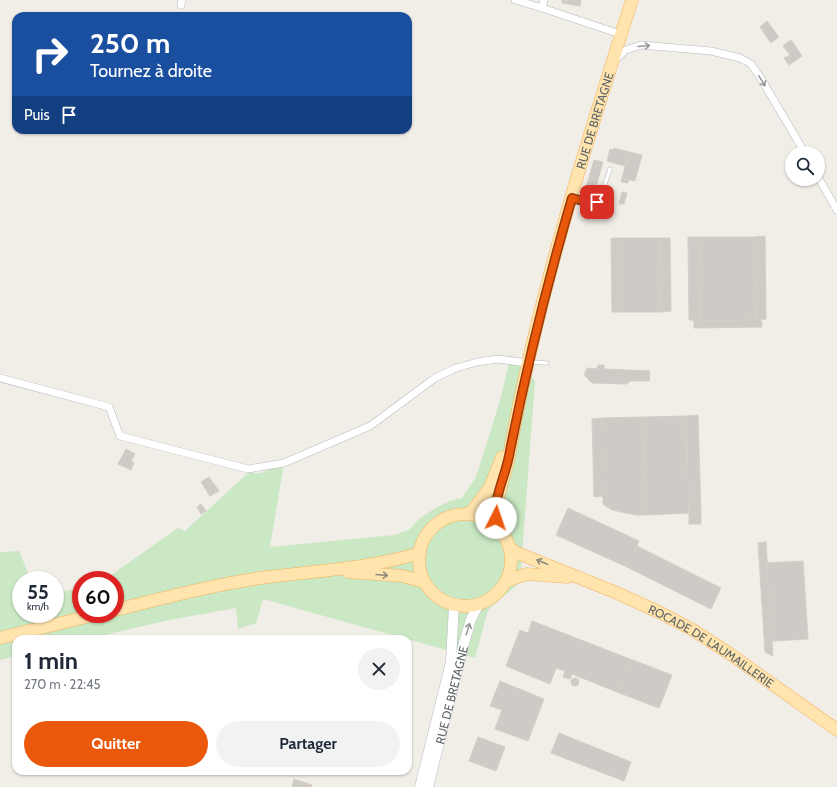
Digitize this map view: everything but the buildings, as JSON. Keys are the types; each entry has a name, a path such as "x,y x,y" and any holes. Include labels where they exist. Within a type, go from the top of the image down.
{"main road":[{"name":"RUE DE BRETAGNE","path":"496,527 495,509 497,498 508,462 528,363 572,198 620,34 632,0"},
{"name":"RUE DE BRETAGNE","path":"470,514 490,487 507,445 519,405"},
{"path":"470,514 486,519 496,527 509,547 510,564 506,581 495,595 479,604 467,606 454,605 442,600 432,592 424,582 420,572 420,553 424,538 433,527 450,517 470,514"},
{"name":"ROCADE DE L'AUMAILLERIE","path":"509,547 515,552 654,610 693,630 730,654 837,730"},
{"path":"124,608 197,590 265,577 329,571 405,558 420,553"},
{"path":"329,571 403,576 424,582"},
{"name":"ROCADE DE L'AUMAILLERIE","path":"506,581 527,574 576,577"},
{"name":"RUE DE BRETAGNE","path":"428,787 464,642 471,619 479,604"},
{"name":"RUE DE BRETAGNE","path":"420,787 451,662 454,605"},
{"path":"12,635 72,620"},
{"path":"0,638 12,635"}],"street":[{"path":"516,0 620,34"},
{"path":"542,8 544,0"},
{"path":"611,64 626,50 641,45 711,51 740,58 751,64 760,77 801,146"},
{"path":"824,186 837,210"},
{"path":"0,378 109,407 120,436 248,469 284,463 370,426 435,378 456,368 477,362 498,359 528,363"}],"lane":[{"path":"572,198 590,203 597,202 600,199 610,169"},
{"path":"528,363 547,363"}],"green space":[{"path":"511,355 535,381 520,582 488,610 475,658 412,640 412,635 392,635 263,599 256,623 238,629 236,608 169,620 105,635 12,635 12,657 0,660 0,552 19,551 27,571 12,571 12,623 64,623 64,592 72,589 72,623 124,623 124,571 117,571 178,528 185,531 248,473 261,473 284,463 270,547 395,535 410,529 419,519 434,509 450,501 462,498 476,477 499,404"}],"route":[{"path":"496,518 495,509 497,498 508,462 528,363 558,245 572,198 590,203 597,202"}]}
